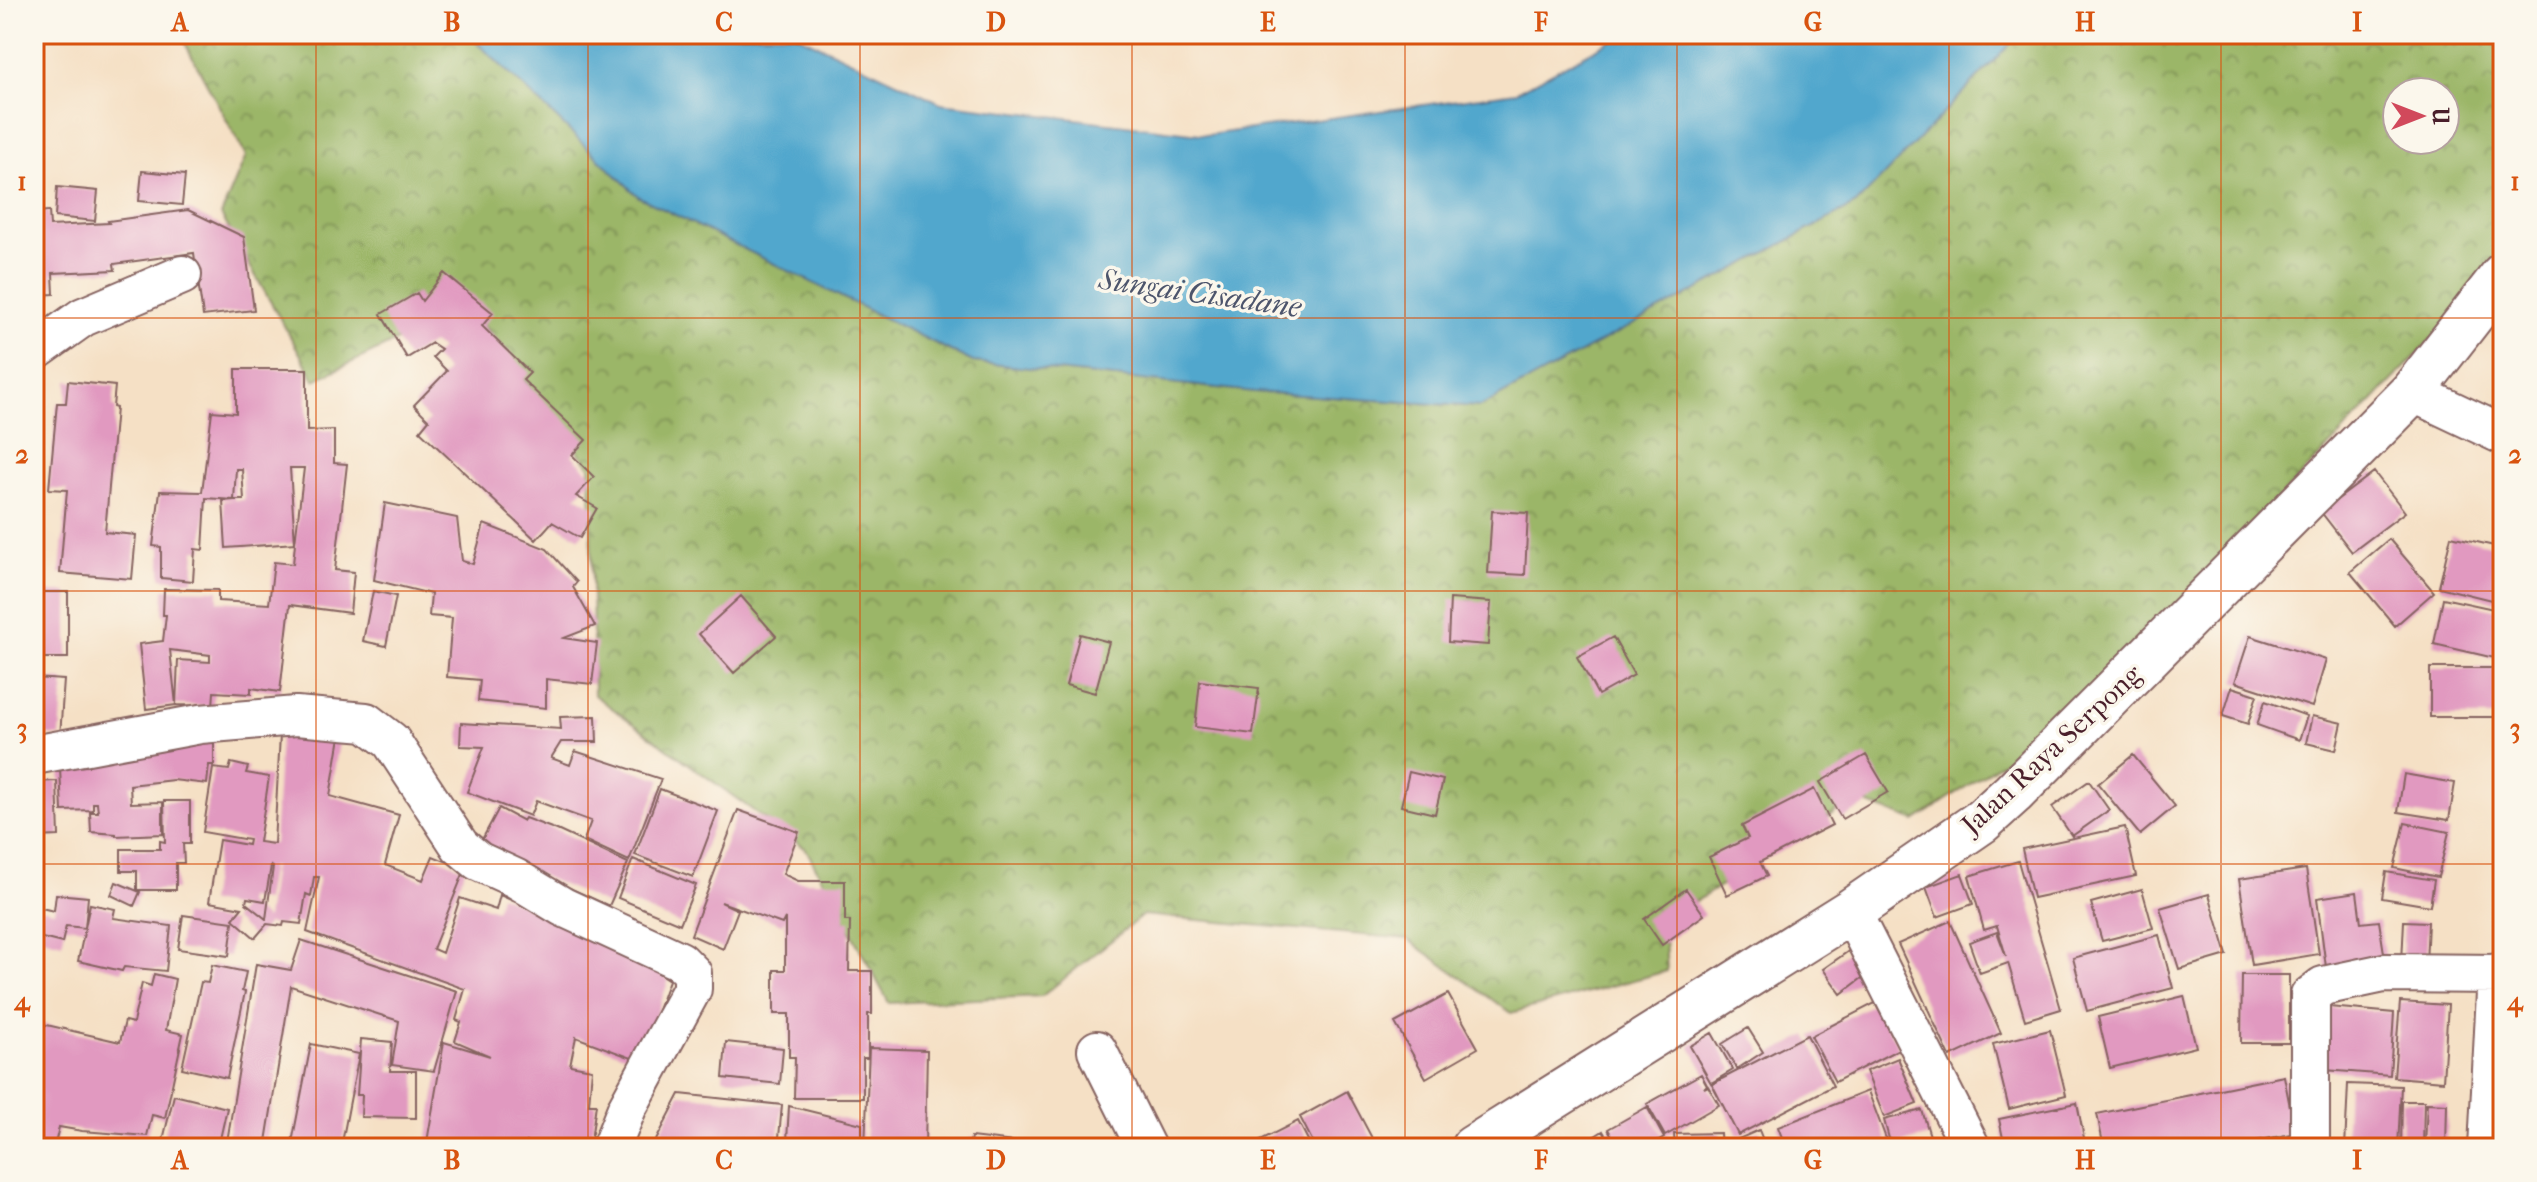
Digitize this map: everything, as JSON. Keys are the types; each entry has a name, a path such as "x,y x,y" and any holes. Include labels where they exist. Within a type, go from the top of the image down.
{"main road":[{"name":"Jalan Raya Serpong","path":"1473,1148 1851,911 1982,821 2412,392 2503,275"}],"street":[{"path":"34,352 83,317 182,275"},
{"path":"2412,392 2503,435"},
{"path":"34,755 200,724 296,716 354,720 375,727 391,741 460,846 478,861 515,878 563,907 680,961 692,973 692,989 627,1108 611,1148"},
{"path":"1851,911 1971,1148"},
{"path":"2310,1148 2310,996 2323,986 2384,973 2500,973 2488,1148"},
{"path":"1097,1050 1146,1148"}],"green space":[{"path":"180,34 468,34 639,197 973,362 1255,392 1480,407 1856,204 2020,34 2503,34 2503,265 2071,716 1915,821 1855,799 1664,922 1667,971 1511,1013 1407,939 1143,915 1042,996 889,1003 806,849 594,695 590,467 469,306 315,380 221,215 246,156"}],"water":[{"name":"Sungai Cisadane","path":"468,34 795,34 941,103 1208,135 1516,92 1623,34 2020,34 1856,204 1480,407 1255,392 973,362 639,197"}],"building":[{"path":"142,171 185,175 182,205 139,201"},
{"path":"57,187 98,191 95,221 55,217"},
{"path":"188,210 244,237 254,310 203,316 194,253 114,264 115,270 53,273 54,294 34,295 34,212 49,211 50,226 109,223"},
{"path":"444,273 493,313 482,326 530,373 523,380 586,440 572,455 594,477 576,496 597,508 580,538 552,522 536,540 420,431 429,420 414,405 447,371 433,357 441,349 432,343 407,358 381,314 417,293 422,301"},
{"path":"236,369 307,369 307,431 334,430 334,463 347,464 335,570 354,572 350,613 290,605 280,692 251,688 251,694 214,692 213,706 176,705 146,709 139,644 163,641 166,615 163,615 164,589 218,590 218,601 269,604 274,562 293,564 295,543 226,548 223,501 234,500 206,498 203,550 195,549 193,581 161,578 161,547 153,546 160,491 202,492 212,411 236,413","holes":["290,468 304,468 295,543","236,469 242,469 244,500 234,500","170,650 210,655 210,662 178,660 176,705"]},
{"path":"68,381 115,386 113,407 116,408 105,532 136,535 132,579 60,573 67,490 49,489 57,403 66,403"},
{"path":"2374,472 2405,512 2352,552 2321,512"},
{"path":"385,503 457,518 462,561 473,564 484,524 547,549 577,582 573,587 595,626 564,638 597,643 592,684 546,679 546,708 478,701 480,680 447,677 452,618 429,616 431,594 374,580"},
{"path":"1492,511 1528,513 1525,575 1488,573"},
{"path":"2451,536 2503,548 2503,603 2439,587"},
{"path":"2389,539 2434,592 2395,626 2350,572"},
{"path":"373,591 396,596 386,646 363,641"},
{"path":"34,592 68,592 68,658 34,658"},
{"path":"741,596 776,636 734,673 699,634"},
{"path":"2443,598 2503,611 2503,660 2434,644"},
{"path":"1450,599 1491,602 1488,645 1448,642"},
{"path":"1080,634 1109,642 1095,693 1066,685"},
{"path":"2250,636 2326,660 2312,707 2235,682"},
{"path":"1613,637 1634,675 1598,695 1577,657"},
{"path":"2430,668 2503,668 2503,717 2430,717"},
{"path":"34,678 64,680 60,736 34,734"},
{"path":"1200,681 1259,688 1253,734 1195,727"},
{"path":"2232,687 2257,695 2248,724 2223,716"},
{"path":"2265,701 2307,716 2299,740 2257,725"},
{"path":"596,716 597,742 561,742 551,758 570,765 575,751 661,779 629,861 584,840 591,821 536,801 530,816 467,792 484,747 460,746 461,723 561,729 560,717"},
{"path":"2312,716 2342,723 2336,750 2306,743"},
{"path":"314,731 340,737 330,796 399,815 385,865 423,880 433,856 465,869 433,949 442,953 460,898 496,910 500,895 624,951 669,980 637,1060 576,1037 570,1065 592,1069 589,1104 596,1104 590,1148 538,1148 538,1144 527,1142 526,1148 426,1148 444,1042 490,1056 455,1041 461,1022 456,1020 465,989 307,932 319,877 314,877 311,896 306,894 301,924 267,924 255,938 233,919 242,908 209,902 219,840 248,845 249,840 203,832 213,768 229,770 231,763 248,767 246,773 269,777 259,842 274,844 280,735","holes":["273,867 266,919 246,903 247,898 265,901"]},
{"path":"214,735 214,765 209,765 207,784 173,780 130,785 131,803 163,802 163,834 116,836 91,832 90,812 98,812 97,803 93,803 93,810 62,811 60,767 88,766 87,752"},
{"path":"1866,755 1888,792 1842,819 1820,782"},
{"path":"2133,755 2175,806 2140,835 2098,784"},
{"path":"1409,772 1443,780 1435,814 1401,806"},
{"path":"2404,774 2455,783 2449,820 2398,812"},
{"path":"57,781 59,836 34,837 34,782"},
{"path":"2089,781 2109,810 2072,836 2052,807"},
{"path":"660,789 718,811 693,877 635,855"},
{"path":"1814,789 1832,825 1760,862 1767,876 1727,895 1709,857 1748,838 1742,826"},
{"path":"164,801 190,801 190,844 183,844 184,863 176,863 176,890 137,890 137,871 121,871 121,849 160,849 160,841 165,842"},
{"path":"499,808 523,821 525,818 557,830 628,863 609,906 477,849"},
{"path":"738,810 799,832 783,874 798,881 845,881 845,921 850,921 849,971 872,971 872,1014 868,1014 868,1058 863,1058 863,1098 794,1098 795,1057 789,1057 789,1014 774,1014 774,970 785,970 785,918 782,924 721,902 738,910 723,949 691,935"},
{"path":"2405,823 2449,832 2438,877 2394,868"},
{"path":"2125,827 2136,876 2033,898 2022,849"},
{"path":"633,859 696,885 680,924 618,898"},
{"path":"2018,861 2061,1009 2025,1020 2008,963 1980,973 1969,942 1997,932 2006,956 1997,926 1984,930 1969,876"},
{"path":"2306,869 2319,954 2252,965 2239,879"},
{"path":"2386,872 2434,880 2430,906 2382,898"},
{"path":"1962,874 1973,904 1937,917 1926,887"},
{"path":"116,882 140,892 134,906 111,895"},
{"path":"1686,889 1704,915 1662,945 1644,919"},
{"path":"2142,889 2153,928 2102,941 2091,903"},
{"path":"2357,892 2361,923 2379,921 2386,966 2327,975 2317,898"},
{"path":"56,894 88,897 85,928 66,926 62,943 34,936 41,908 54,911"},
{"path":"2209,894 2227,955 2179,969 2160,908"},
{"path":"90,904 115,909 113,918 171,926 166,971 124,967 122,971 78,961"},
{"path":"183,915 233,922 229,956 178,949"},
{"path":"1950,921 2001,1033 1950,1057 1898,944"},
{"path":"2404,921 2428,922 2426,964 2402,962"},
{"path":"2159,935 2173,988 2087,1011 2073,958"},
{"path":"301,940 457,991 434,1071 392,1065 399,1021 291,986 265,1148 226,1148 256,964 291,970"},
{"path":"1853,948 1870,972 1841,994 1823,969"},
{"path":"212,965 246,972 242,991 245,992 227,1078 182,1068 201,982 208,983"},
{"path":"154,974 175,979 166,1030 183,1034 165,1118 152,1115 147,1136 59,1127 54,1148 34,1148 34,1022 120,1042 125,1021 133,1023 142,983 151,986"},
{"path":"2242,975 2289,975 2289,1043 2241,1043"},
{"path":"1448,994 1478,1048 1426,1078 1395,1023"},
{"path":"2184,996 2196,1047 2110,1068 2098,1017"},
{"path":"2400,1002 2448,1005 2443,1081 2394,1077"},
{"path":"1875,1003 1899,1049 1835,1082 1811,1036"},
{"path":"2329,1007 2394,1013 2390,1075 2325,1070"},
{"path":"1748,1028 1763,1052 1737,1069 1722,1044"},
{"path":"2050,1030 2066,1095 2009,1109 1993,1044"},
{"path":"1712,1033 1733,1070 1711,1083 1690,1046"},
{"path":"1807,1035 1833,1086 1738,1135 1712,1084"},
{"path":"361,1039 392,1042 390,1071 416,1071 416,1118 361,1117 362,1095 357,1095"},
{"path":"726,1042 783,1048 780,1084 723,1078"},
{"path":"311,1044 359,1054 341,1148 291,1148"},
{"path":"869,1048 927,1050 925,1148 865,1148"},
{"path":"1898,1058 1917,1104 1884,1117 1866,1071"},
{"path":"1701,1074 1707,1085 1704,1088 1708,1086 1719,1105 1665,1136 1647,1104"},
{"path":"2284,1076 2295,1133 2222,1148 2104,1148 2097,1114"},
{"path":"2348,1084 2401,1086 2398,1148 2345,1148"},
{"path":"1347,1091 1373,1140 1357,1148 1316,1148 1300,1117"},
{"path":"1868,1091 1888,1144 1878,1148 1786,1148 1778,1127"},
{"path":"680,1094 782,1105 778,1148 652,1148"},
{"path":"174,1095 227,1108 218,1148 164,1148 162,1144"},
{"path":"2402,1101 2424,1101 2423,1148 2401,1148"},
{"path":"2077,1103 2086,1148 2005,1148 1999,1119"},
{"path":"2427,1103 2447,1104 2446,1148 2425,1148"},
{"path":"789,1106 862,1124 862,1148 785,1148"},
{"path":"1647,1107 1664,1138 1646,1148 1619,1148 1608,1129"},
{"path":"1922,1110 1930,1136 1891,1146 1884,1120"},
{"path":"1298,1121 1312,1148 1245,1148"},
{"path":"1759,1130 1766,1148 1729,1148 1727,1144"},
{"path":"1603,1131 1613,1148 1576,1148"},
{"path":"1720,1133 1721,1148 1675,1148 1674,1134"},
{"path":"971,1137 1048,1146 1048,1148 969,1148"}]}
